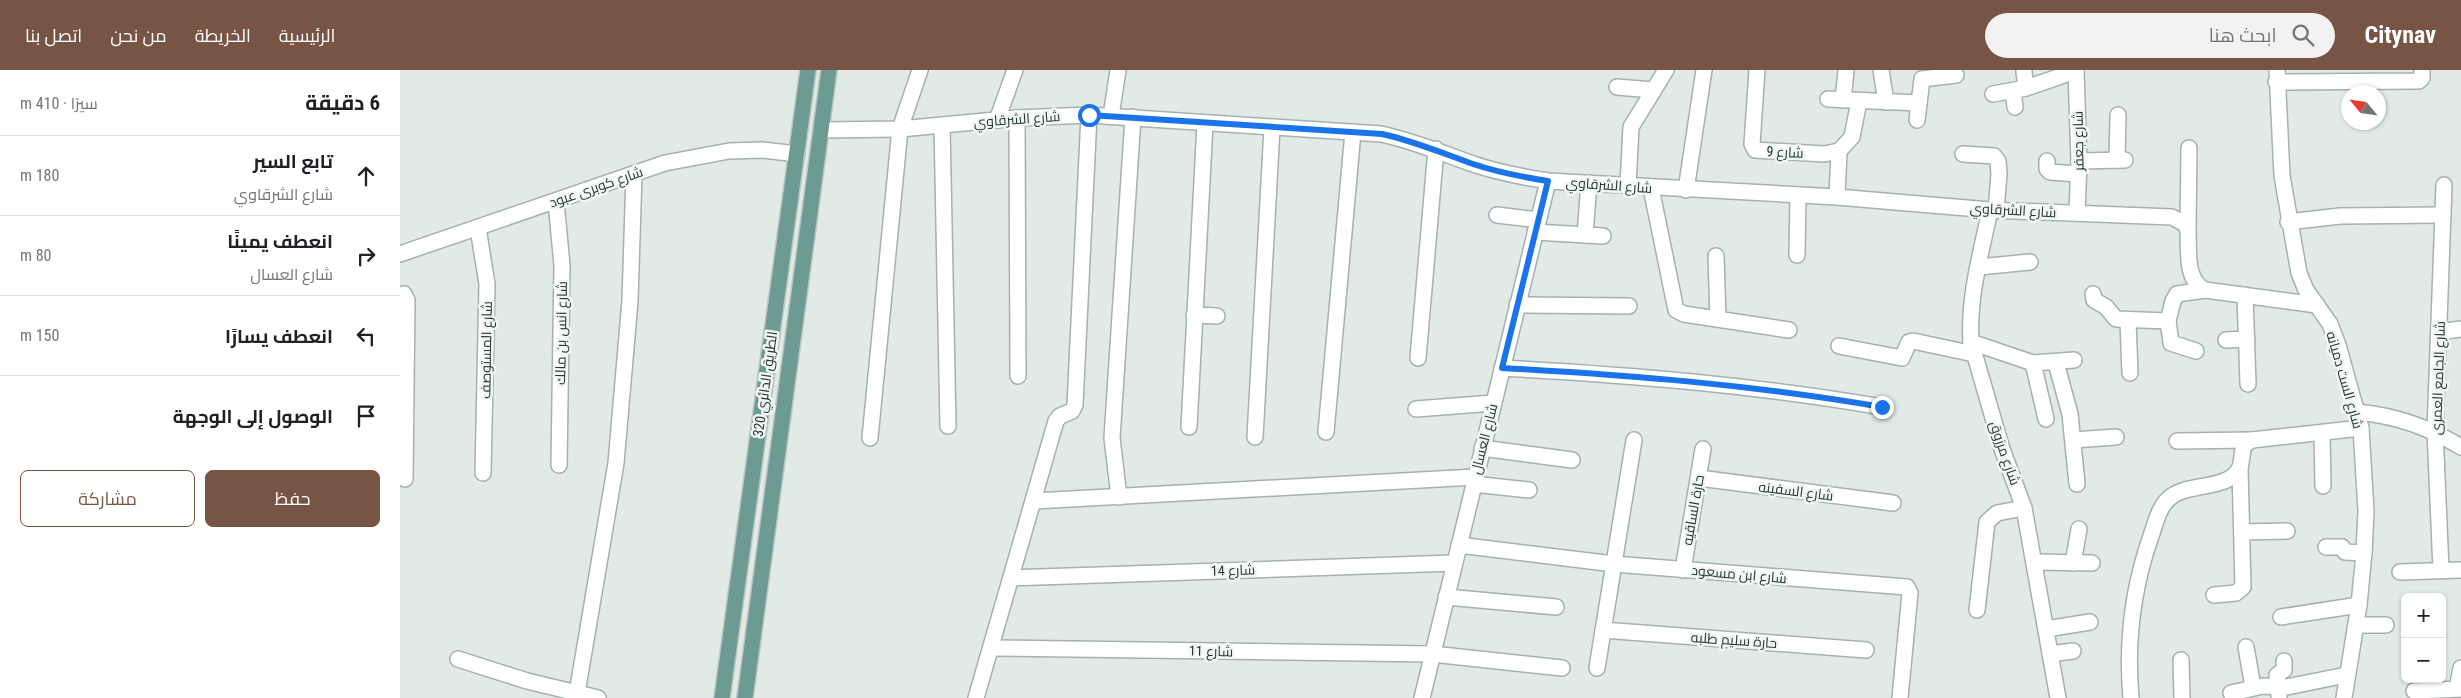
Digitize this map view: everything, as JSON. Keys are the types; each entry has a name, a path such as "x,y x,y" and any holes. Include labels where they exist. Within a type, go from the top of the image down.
{"main road":[{"name":"الطريق الدائري 320","path":"722,698 808,70"},
{"name":"الطريق الدائري 320","path":"745,698 829,70"}],"street":[{"path":"870,438 900,129 920,70"},
{"path":"997,120 1015,70"},
{"path":"1111,116 1118,70"},
{"path":"1628,186 1631,128 1666,70"},
{"path":"1686,190 1704,70"},
{"name":"شارع 9","path":"1757,70 1752,144 1755,150 1824,154 1839,151"},
{"path":"1881,70 1886,102"},
{"path":"1994,94 2020,90 2076,70"},
{"name":"شارع جعفر","path":"2076,70 2078,168 2076,213"},
{"path":"2276,76 2419,81 2422,78 2422,70"},
{"path":"1843,100 1846,71"},
{"path":"2015,107 2024,72"},
{"path":"1917,120 1922,79 1956,75"},
{"name":"شارع الست دميانه","path":"2276,76 2282,176 2288,222 2299,273 2306,290 2330,324 2358,412 2360,428 2366,511 2364,553 2359,605 2346,676 2344,698"},
{"path":"1617,87 1653,90"},
{"path":"1828,99 1918,103"},
{"path":"1836,197 1839,151 1852,137 1859,101"},
{"name":"شارع الشرقاوي","path":"821,130 900,129 1017,118 1089,115 1205,124 1353,132 1400,138 1436,149 1473,164 1510,174 1548,181 1836,197 1993,210 2172,217 2179,219 2188,230"},
{"path":"976,698 1056,421 1060,416 1072,411 1075,405 1089,115"},
{"path":"2047,161 2047,169 2050,172 2121,160 2118,116"},
{"path":"1017,118 1018,376"},
{"path":"1119,497 1112,438 1134,118"},
{"path":"1189,426 1205,124"},
{"path":"942,125 948,426"},
{"path":"1255,437 1272,128"},
{"path":"1326,432 1353,132"},
{"path":"2189,148 2188,230 2192,279 2197,286 2206,290"},
{"path":"1418,358 1436,149"},
{"name":"شارع كوبرى عبود","path":"400,254 665,163 721,152 762,150 797,154"},
{"name":"شارع مرزوق","path":"1963,154 1994,156 1998,160 1999,174 1993,210 1979,267 1970,323 1973,348 2002,449 2024,508 2058,698"},
{"path":"577,693 616,462 630,301 634,174"},
{"name":"شارع العسال","path":"1422,698 1548,181"},
{"path":"1585,235 1589,184"},
{"name":"شارع الجامع العمرى","path":"2441,570 2436,431 2444,185"},
{"path":"1651,188 1676,310 1684,314 1789,330"},
{"path":"1796,255 1798,195"},
{"name":"شارع انس بن مالك","path":"556,202 562,265 559,466"},
{"path":"2288,222 2365,215 2443,215"},
{"path":"1497,216 1537,226 1585,235 1603,236"},
{"name":"شارع المستوصف","path":"478,228 487,284 483,473"},
{"path":"1716,256 1718,319"},
{"path":"1979,267 2030,262"},
{"path":"2196,351 2171,343 2168,321 2172,301 2177,294 2206,290 2317,305"},
{"path":"400,295 404,294 408,300 405,479"},
{"path":"2093,294 2094,300 2106,307 2116,319 2128,321 2168,321"},
{"path":"2245,295 2248,384"},
{"path":"1517,305 1629,306"},
{"path":"1194,315 1217,316"},
{"path":"2128,321 2130,373"},
{"path":"2439,332 2461,329"},
{"path":"2226,340 2246,339"},
{"path":"1839,346 1902,358 1909,342 1914,341 1973,348 2034,364 2074,360"},
{"path":"2056,363 2065,388 2074,440 2076,484"},
{"path":"2034,364 2046,419"},
{"path":"1502,368 1690,380 1801,393 1882,407"},
{"path":"1416,409 1493,403"},
{"path":"2358,412 2402,419 2436,431 2461,447"},
{"path":"2177,441 2252,440 2360,428"},
{"path":"2322,432 2322,486"},
{"path":"2074,440 2116,437"},
{"path":"1597,668 1634,440"},
{"path":"2214,595 2236,593 2243,587 2240,468 2244,445 2252,440"},
{"path":"1482,448 1572,460"},
{"name":"حارة الساقيه","path":"1683,570 1704,449"},
{"path":"2130,698 2128,663 2130,625 2141,569 2160,509 2173,495 2226,481 2233,477 2240,468"},
{"name":"شارع السفينه","path":"1699,478 1892,503"},
{"path":"1034,501 1474,480 1529,490"},
{"path":"1977,610 1987,522 1997,513 2024,508"},
{"path":"2073,563 2079,529"},
{"path":"2242,532 2287,531"},
{"name":"شارع ابن مسعود","path":"1459,545 1614,564 1907,587 1910,593 1900,698"},
{"path":"2326,547 2339,546 2346,552 2364,553"},
{"path":"2035,562 2092,563"},
{"name":"شارع 14","path":"1011,578 1454,563"},
{"path":"2400,572 2461,570"},
{"path":"1446,597 1556,607"},
{"path":"2281,617 2359,605"},
{"path":"2046,629 2090,622"},
{"path":"2356,625 2386,624"},
{"name":"حارة سليم طلبه","path":"1603,630 1866,650"},
{"path":"2246,647 2253,687"},
{"name":"شارع 11","path":"991,648 1432,654 1562,668"},
{"path":"2050,654 2073,651"},
{"path":"458,659 598,698"},
{"path":"2181,660 2182,698"},
{"path":"2279,693 2278,674 2284,670 2284,662"},
{"path":"2414,691 2459,689 2461,668"},
{"path":"2231,693 2253,687 2279,693 2346,676"}],"route":[{"path":"1089,115 1382,134 1409,140 1473,164 1510,174 1548,181 1502,368 1690,380 1801,393 1882,407"}]}
